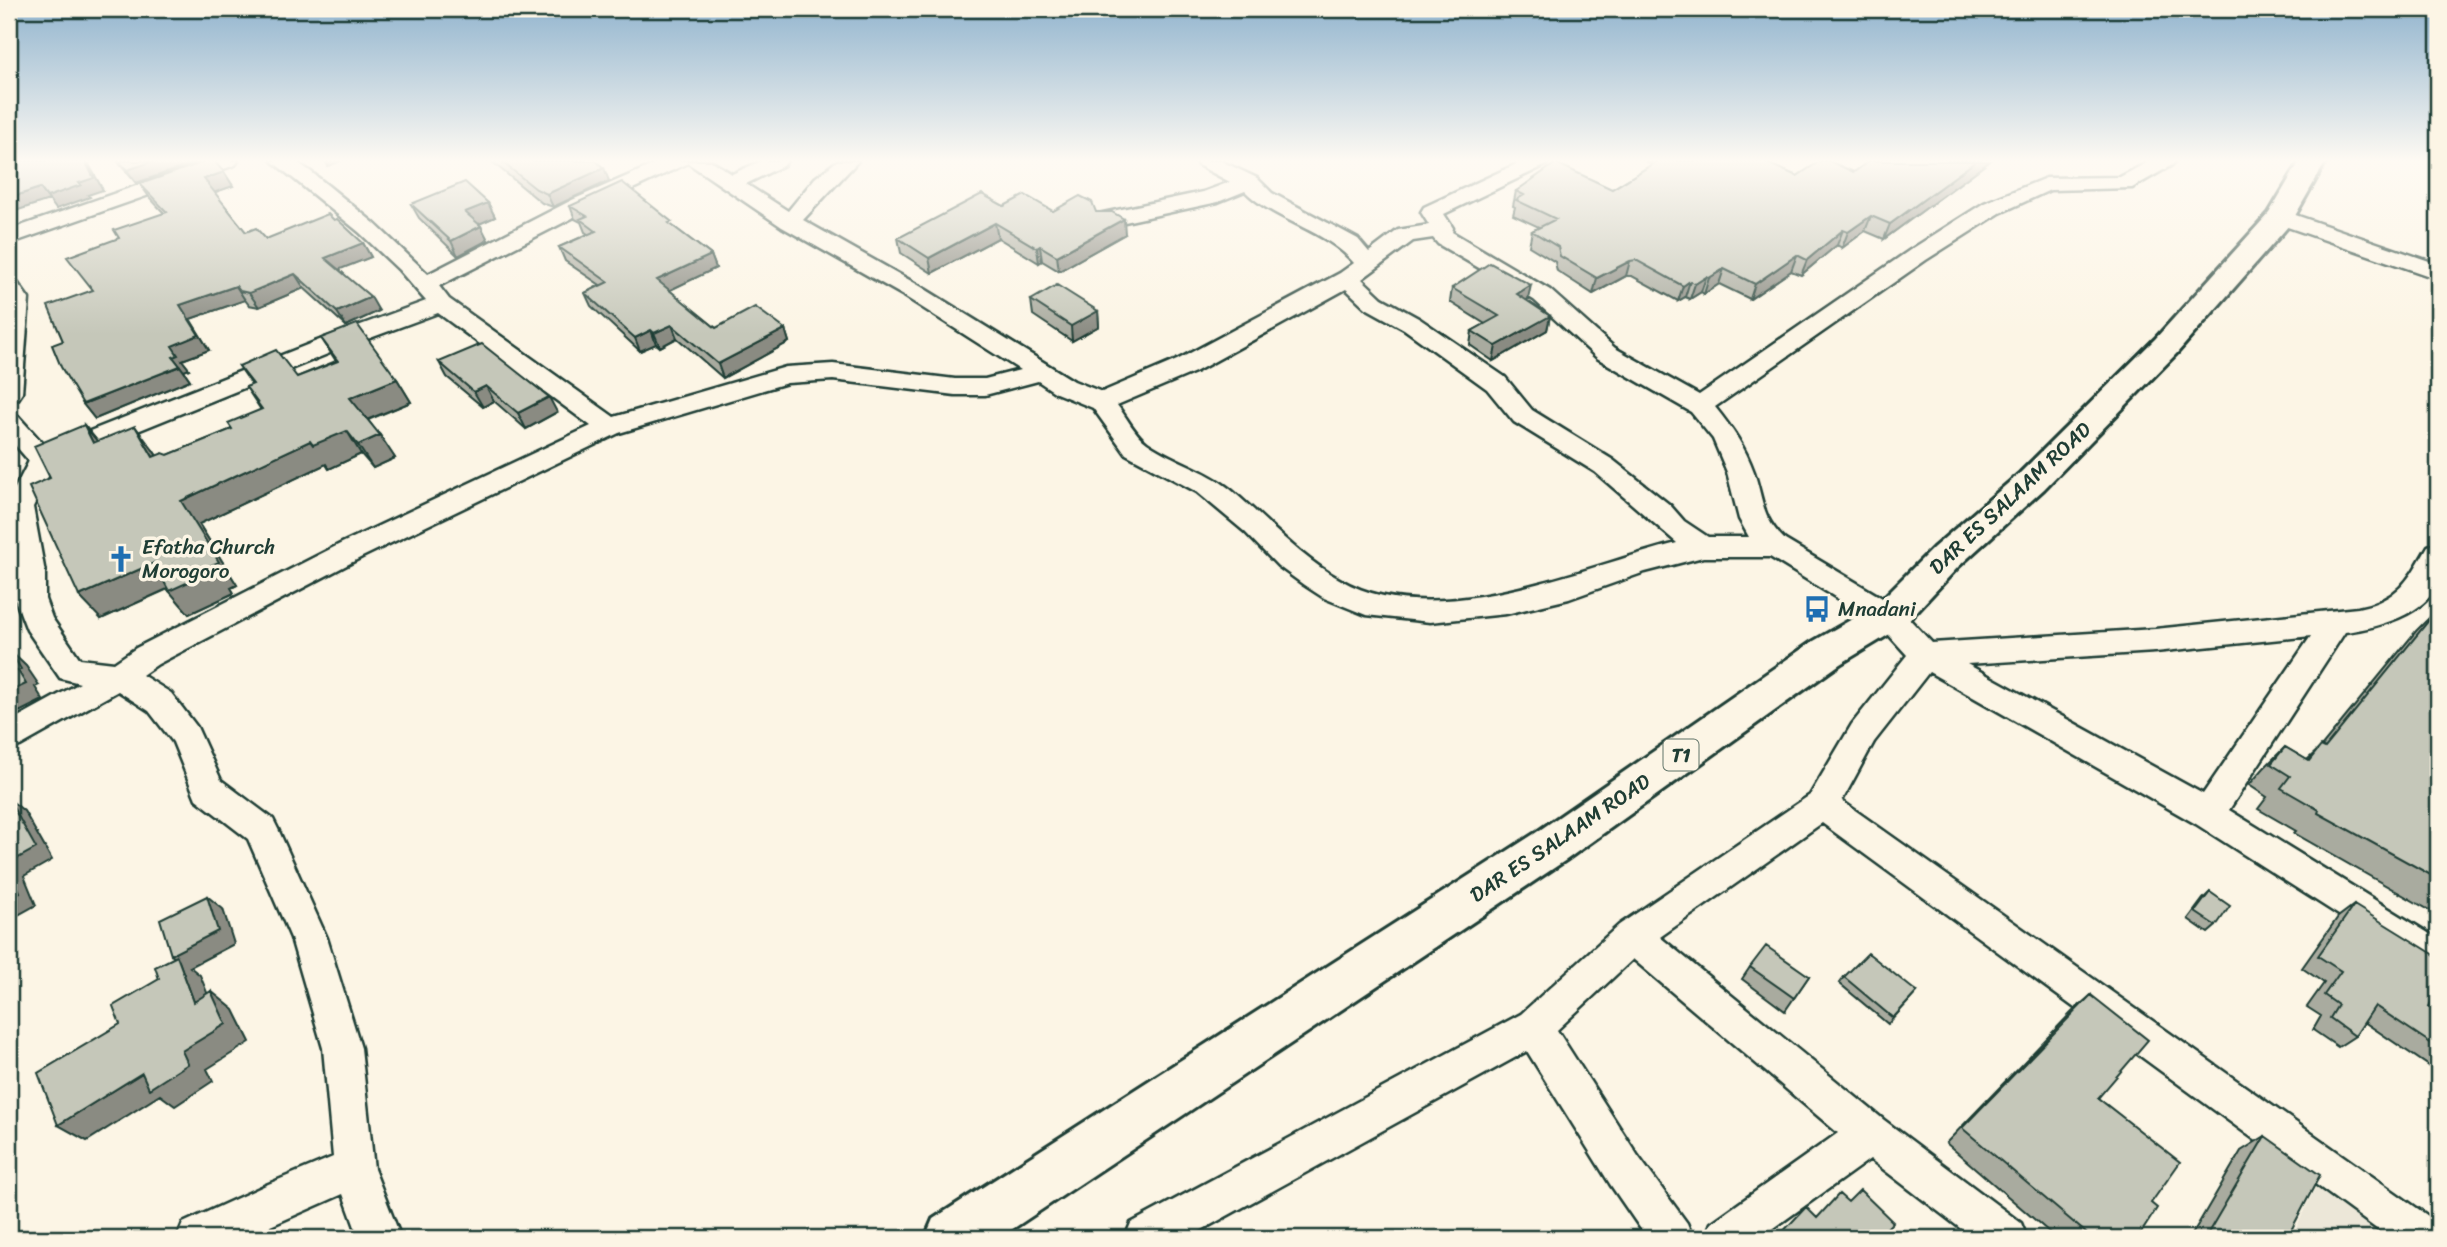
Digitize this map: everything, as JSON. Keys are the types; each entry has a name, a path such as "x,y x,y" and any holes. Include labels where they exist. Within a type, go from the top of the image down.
{"highway":[{"name":"DAR ES SALAAM ROAD","path":"952,1238 1550,847 1826,653 1889,616 1946,557 2032,481 2157,355 2279,219"}],"street":[{"path":"9,237 60,219"},
{"path":"353,219 433,294 610,427"},
{"path":"380,1238 354,1169 342,1048 309,938 261,829 208,789 186,736 160,702 118,676 71,670 38,622 30,599 31,573 19,507 43,460 326,346 433,294 557,219"},
{"path":"786,219 912,291 1065,387 1102,402 1135,448 1207,485 1255,525 1288,559 1314,578 1334,590 1376,607 1430,611 1506,603 1569,588 1639,563 1703,547 1775,547"},
{"path":"1306,219 1350,244 1358,271 1374,303 1412,324 1496,383 1523,416 1604,466 1660,512 1674,528 1703,547"},
{"path":"1338,219 1398,240"},
{"path":"1436,219 1446,239 1542,295 1606,353 1700,406 1726,436 1740,472 1753,519 1760,532 1775,547 1889,616 1925,655 2207,814 2438,958"},
{"path":"1700,406 1918,255 1974,219"},
{"path":"2287,219 2438,272"},
{"path":"1102,402 1186,366 1358,271 1406,235 1441,230"},
{"path":"9,288 18,299 11,329 14,362 9,393"},
{"path":"9,737 118,676 147,656 352,550 610,427 786,375 833,372 955,387 985,387 1042,372"},
{"path":"9,422 43,460"},
{"path":"1146,1238 1534,1027 1632,936 1822,805 1863,733 1925,655 2117,645 2337,621 2389,611 2408,599 2432,569 2438,553"},
{"path":"2207,814 2337,621"},
{"path":"1822,805 2423,1238"},
{"path":"1632,936 1870,1134 2006,1238"},
{"path":"1534,1027 1624,1170 1672,1238"},
{"path":"1726,1238 1870,1134"},
{"path":"198,1238 280,1199 354,1169"}],"shaded area":[{"path":"2318,1182 2401,1238 2291,1238"}],"building":[{"path":"146,219 236,219 246,232 256,228 266,239 315,219 337,219 363,243 325,258 371,297 337,312 295,274 249,293 240,291 236,286 180,305 199,335 172,346 178,355 173,357 180,366 83,404 61,367 52,345 63,341 48,306 93,290 67,257 119,238 114,230"},
{"path":"427,219 473,219 481,226 451,241"},
{"path":"580,219 668,219 672,222 669,223 711,255 657,280 716,328 755,307 785,329 718,364 672,325 654,333 651,330 635,338 585,293 608,282 559,247 596,231"},
{"path":"934,219 1124,219 1057,256 1040,246 1037,248 995,223 929,258 898,238"},
{"path":"1556,219 1866,219 1848,232 1843,230 1807,260 1797,255 1755,284 1724,269 1695,284 1690,281 1683,286 1636,260 1597,278 1560,256 1558,247 1532,231"},
{"path":"1879,219 1897,219 1890,224"},
{"path":"1490,263 1531,285 1517,294 1550,316 1496,346 1472,331 1499,316 1452,288"},
{"path":"1057,285 1098,311 1071,326 1031,300"},
{"path":"357,324 397,379 350,398 380,435 358,445 347,431 313,445 310,441 181,501 219,562 212,565 215,570 169,591 154,563 79,596 29,487 50,478 34,446 84,425 93,443 135,426 153,457 163,453 168,455 232,429 228,423 262,409 246,387 253,384 239,366 276,350 297,377 338,361 321,338"},
{"path":"482,344 549,397 518,413 486,386 474,392 439,362"},
{"path":"2438,609 2438,879 2318,813 2319,810 2281,788 2290,776 2271,764 2285,747 2309,761 2321,746 2325,748"},
{"path":"9,650 21,669 18,671 26,684 9,692"},
{"path":"9,800 36,848 9,863"},
{"path":"9,866 20,892 9,899"},
{"path":"2210,892 2230,906 2216,926 2195,912"},
{"path":"207,896 218,931 171,955 160,919"},
{"path":"2354,905 2438,957 2438,988 2429,1007 2438,1013 2438,1048 2375,1006 2355,1036 2330,1018 2338,1005 2324,995 2341,971 2318,956"},
{"path":"1766,946 1809,976 1794,998 1750,967"},
{"path":"1868,953 1917,992 1893,1018 1844,977"},
{"path":"177,956 194,1002 211,991 226,1024 182,1051 188,1064 149,1089 142,1073 58,1125 38,1073 120,1024 113,1006 159,979 155,967"},
{"path":"2091,995 2148,1040 2098,1098 2180,1162 2151,1203 2157,1208 2141,1233 2148,1238 2092,1238 1962,1128"},
{"path":"2265,1136 2320,1175 2287,1238 2205,1238"},
{"path":"1860,1190 1893,1222 1877,1238 1771,1238 1775,1234 1778,1237 1806,1207 1817,1218 1839,1194 1848,1202"}],"place":[{"name":"Efatha Church Morogoro","path":"121,559"},
{"name":"Mnadani","path":"1817,609"}]}
